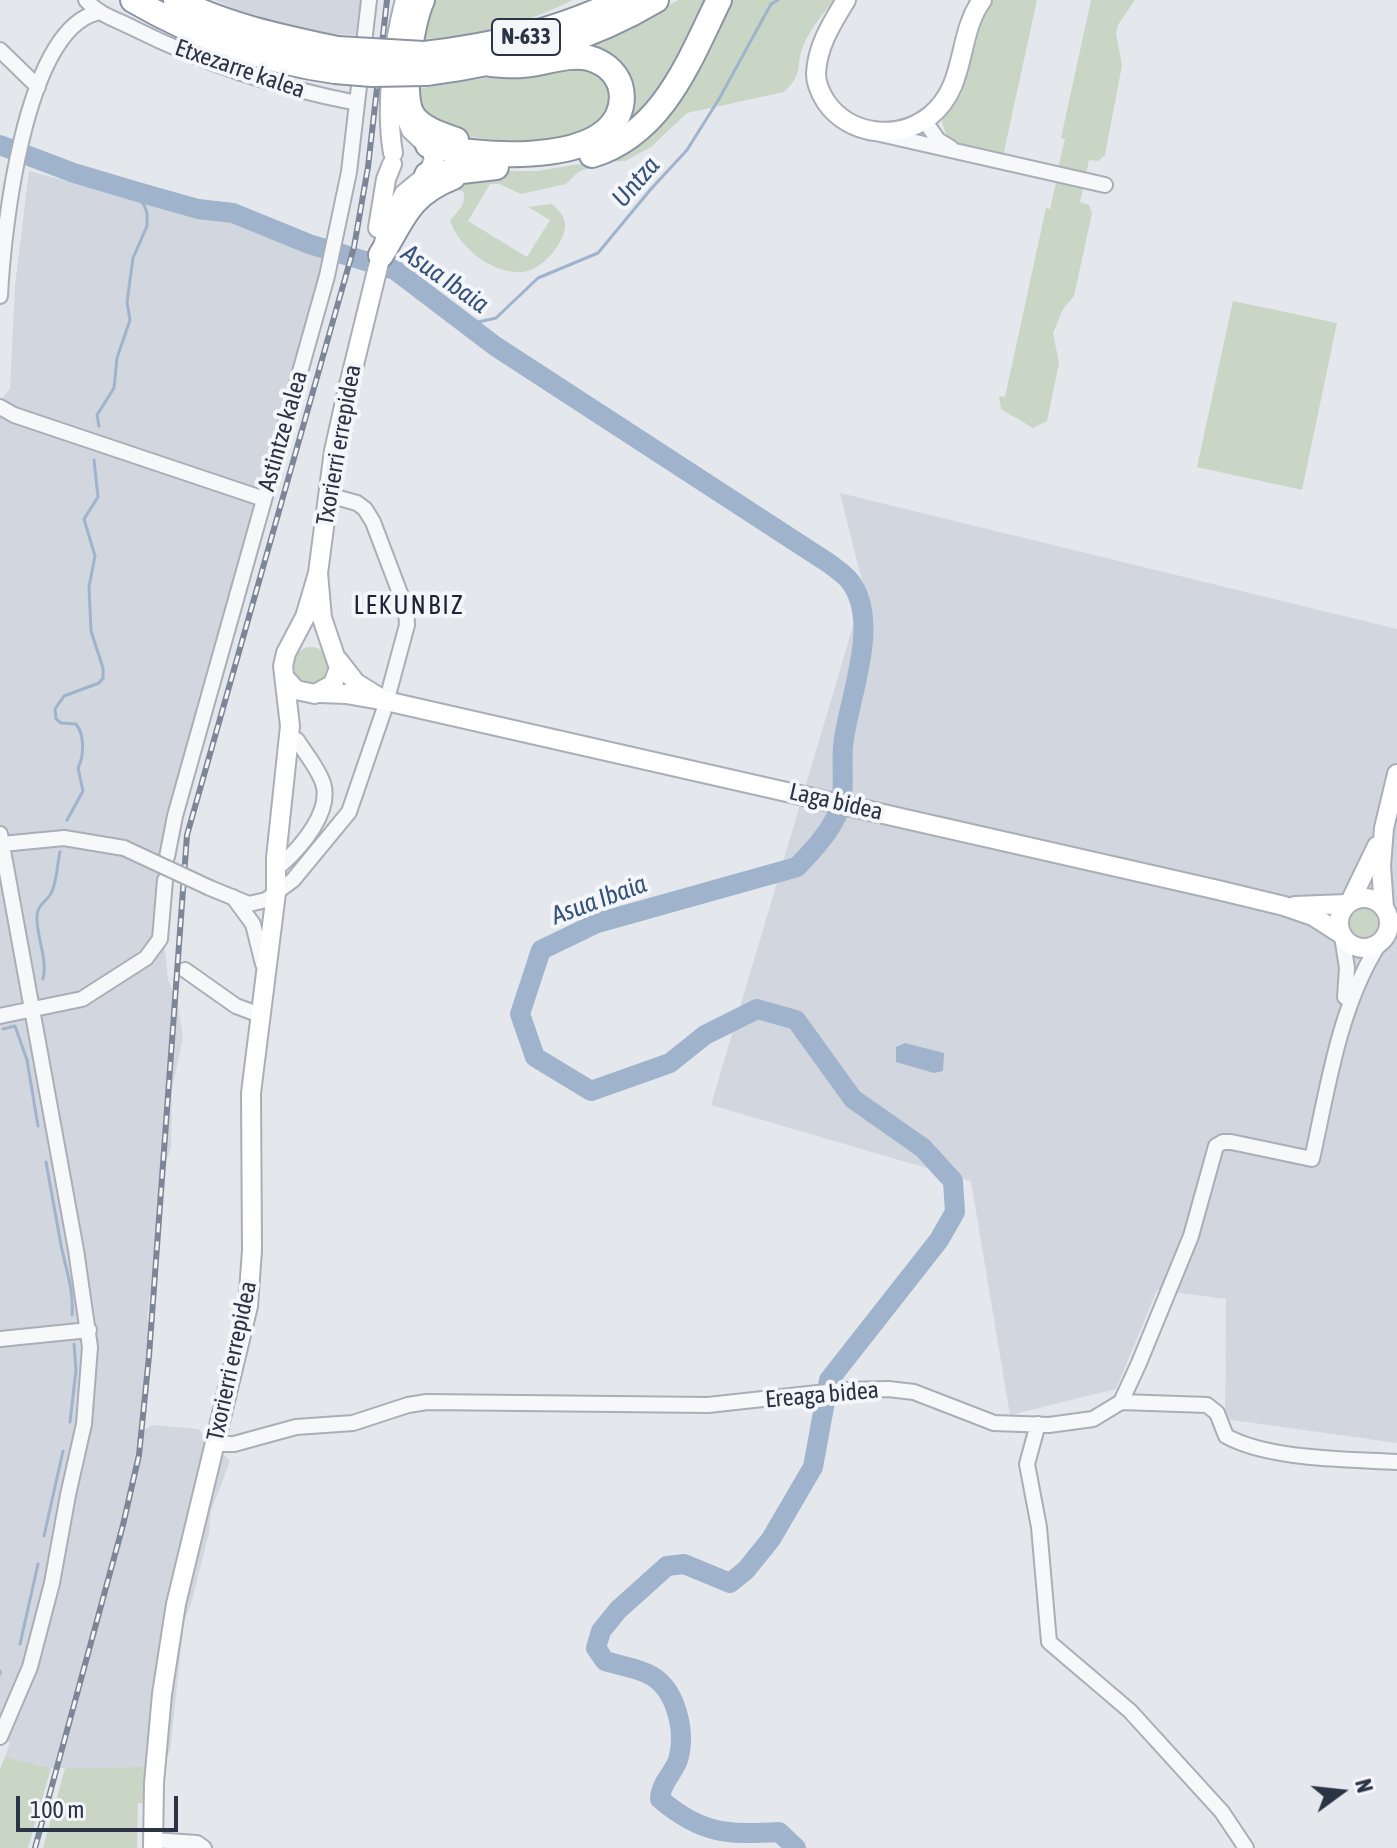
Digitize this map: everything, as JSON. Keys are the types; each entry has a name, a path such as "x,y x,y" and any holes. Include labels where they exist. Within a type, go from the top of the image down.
{"highway":[{"name":"N-633","path":"133,0 211,39 299,66 421,49 475,48 539,34 622,0"},
{"name":"N-633","path":"176,0 208,16 372,74 421,49 491,64 604,27 656,0"},
{"path":"419,0 412,35 407,92 413,117 435,133 500,154"},
{"path":"421,49 516,30 587,0"},
{"path":"424,177 474,168 581,159 604,152 625,140 653,117 667,100 684,73 719,0"},
{"path":"423,142 458,151 500,154 557,150 596,138 614,123 622,99 616,76 608,67 590,58 560,59 521,66 491,64"},
{"path":"378,255 404,212 420,196 441,182 474,168"}],"street":[{"path":"0,296 3,241 24,133 38,87 52,57 78,19 96,13 86,0"},
{"name":"Astintze kalea","path":"167,857 175,816 234,614 330,261 349,172 369,0"},
{"name":"Txorierri errepidea","path":"378,255 386,179 393,158 391,87 405,0"},
{"path":"419,0 421,49 403,83 402,109 405,121 423,142 434,160 424,177 411,180 401,177 393,158 406,140 423,142"},
{"path":"846,0 822,44 816,77 822,95 840,118 868,131 1105,185"},
{"path":"868,131 890,132 917,125 939,107 955,84 971,18 982,0"},
{"name":"Etxezarre kalea","path":"96,13 114,18 217,67 306,93 357,103"},
{"path":"0,50 38,87"},
{"path":"924,120 938,140 966,154"},
{"name":"Txorierri errepidea","path":"279,878 276,858 290,726 283,666 300,631 318,573 334,451 378,255 397,204 424,177"},
{"path":"0,407 14,415 264,499"},
{"path":"279,878 293,880 349,812 386,701 407,625 406,609 373,522 357,503 328,495"},
{"name":"Txorierri errepidea","path":"153,1844 154,1783 166,1663 185,1560 244,1328 250,1281 250,1122 260,1015 297,740 301,718 318,694 333,684 339,668 322,618 318,573"},
{"path":"290,647 301,640 315,638 327,643 356,683 386,701"},
{"path":"286,679 296,690 318,694"},
{"name":"Laga bidea","path":"318,694 346,694 386,701 827,799 1284,906 1313,916 1341,935"},
{"path":"0,1737 4,1718 30,1667 52,1583 88,1399 89,1330 1,839 64,838 105,843 124,848 249,904 262,902 300,847 322,808 326,793 322,778 297,740"},
{"path":"1397,774 1384,828 1381,866 1389,927 1385,943 1361,972 1340,1040 1312,1159 1231,1142 1216,1146 1191,1236 1121,1402 1207,1405 1217,1413 1226,1436 1245,1443 1296,1455 1397,1462"},
{"path":"1340,1040 1340,1019 1347,987 1339,918 1384,828"},
{"path":"0,1016 82,999 146,958 160,939 165,880"},
{"path":"232,897 253,924 265,976"},
{"path":"1348,903 1367,898 1388,912"},
{"name":"Laga bidea","path":"1284,906 1348,903"},
{"path":"1341,935 1348,943 1361,949 1385,943"},
{"path":"185,970 236,1006 260,1015"},
{"path":"0,1339 89,1330"},
{"name":"Ereaga bidea","path":"214,1444 234,1444 296,1427 353,1423 427,1402 708,1405 845,1390 904,1390 994,1423 1038,1424 1078,1423 1093,1419 1121,1402"},
{"path":"1038,1424 1027,1464 1039,1527 1049,1642 1130,1711 1222,1812 1246,1848"},
{"path":"153,1844 197,1843 204,1848"}],"shaded area":[{"path":"215,0 361,0 357,35 333,34 284,23 236,10"},
{"path":"29,171 145,202 247,222 326,253 166,818 160,896 168,980 177,1001 183,1037 172,1090 171,1148 163,1169 147,1320 152,1323 140,1432 153,1425 198,1429 230,1461 211,1511 209,1533 184,1622 170,1751 163,1764 148,1768 51,1768 5,1757 10,1742 0,1740 0,402 10,388 15,286"},
{"path":"840,493 1397,629 1397,1443 1225,1419 1226,1299 1157,1290 1116,1389 1010,1415 971,1181 711,1105 864,589"}],"green space":[{"path":"429,0 573,0 499,28 421,39"},
{"path":"678,0 716,0 681,70 627,127 635,102 628,73 607,51 589,44"},
{"path":"732,0 835,0 807,38 795,79 784,92 687,113 651,147 625,161 604,162 578,172 566,184 521,194 499,184 490,184 468,221 527,257 550,220 528,207 552,204 562,216 565,225 561,240 551,255 537,267 522,272 500,269 469,250 450,221 463,204 463,191 427,187 496,171 537,171 586,163 618,151 722,18"},
{"path":"990,0 1037,0 1003,156 956,143 944,130 942,120 977,20"},
{"path":"1091,0 1135,0 1116,33 1122,65 1105,155 1098,161 1089,160 1086,174 1058,168 1065,139 1061,138"},
{"path":"572,65 597,69 611,88 607,119 581,133 543,141 510,142 458,135 421,117 416,89"},
{"path":"1056,182 1083,188 1080,202 1089,205 1092,213 1074,296 1063,309 1053,333 1059,363 1047,421 1033,428 1001,409 999,396 1005,397 1046,208 1050,209"},
{"path":"1233,301 1337,323 1302,490 1197,467"},
{"path":"311,647 324,652 329,665 324,678 311,683 298,678 293,665 298,652"},
{"path":"1365,906 1377,911 1382,923 1377,935 1365,940 1353,935 1348,923 1353,911"},
{"path":"5,1757 51,1768 28,1848 0,1848 0,1769"},
{"path":"148,1767 147,1803 138,1803 137,1848 43,1848 65,1768"}],"water":[{"path":"905,1043 944,1053 943,1071 934,1073 896,1062 896,1047"}],"waterway":[{"name":"Untza","path":"465,325 496,318 538,278 598,253 687,150 771,4 778,0"},
{"name":"Asua Ibaia","path":"0,145 74,173 138,192 198,209 233,213 309,244 395,270 495,346 830,564 849,580 859,597 863,639 843,747 841,802 835,819 818,844 797,867 597,923 541,950 520,1014 535,1057 591,1091 670,1063 705,1035 757,1009 796,1020 853,1099 923,1148 953,1181 955,1212 939,1240 829,1380 813,1467 771,1539 746,1570 730,1583 684,1564 667,1566 618,1610 601,1631 596,1648 605,1661 652,1676 661,1683 673,1702 680,1726 680,1749 660,1799 702,1826 729,1832 779,1832 796,1848"},
{"path":"99,426 97,415 114,388 117,358 130,320 127,302 133,258 147,226 144,205 131,189"},
{"path":"67,820 83,791 78,768 82,740 76,724 61,723 56,719 55,709 64,696 99,683 103,678 103,668 91,631 89,587 95,556 84,519 98,497 94,460"},
{"path":"43,979 44,963 37,916 40,906 52,891 60,852"},
{"path":"3,1029 15,1026 27,1060 38,1126"},
{"path":"46,1162 71,1288 72,1315"},
{"path":"70,1422 76,1370 74,1344"},
{"path":"44,1536 63,1451"},
{"path":"20,1644 38,1564"}],"railway":[{"path":"35,1848 123,1525 139,1455 187,835 354,247 368,167 387,0"}],"district":[{"name":"LEKUNBIZ","path":"409,606"}]}
